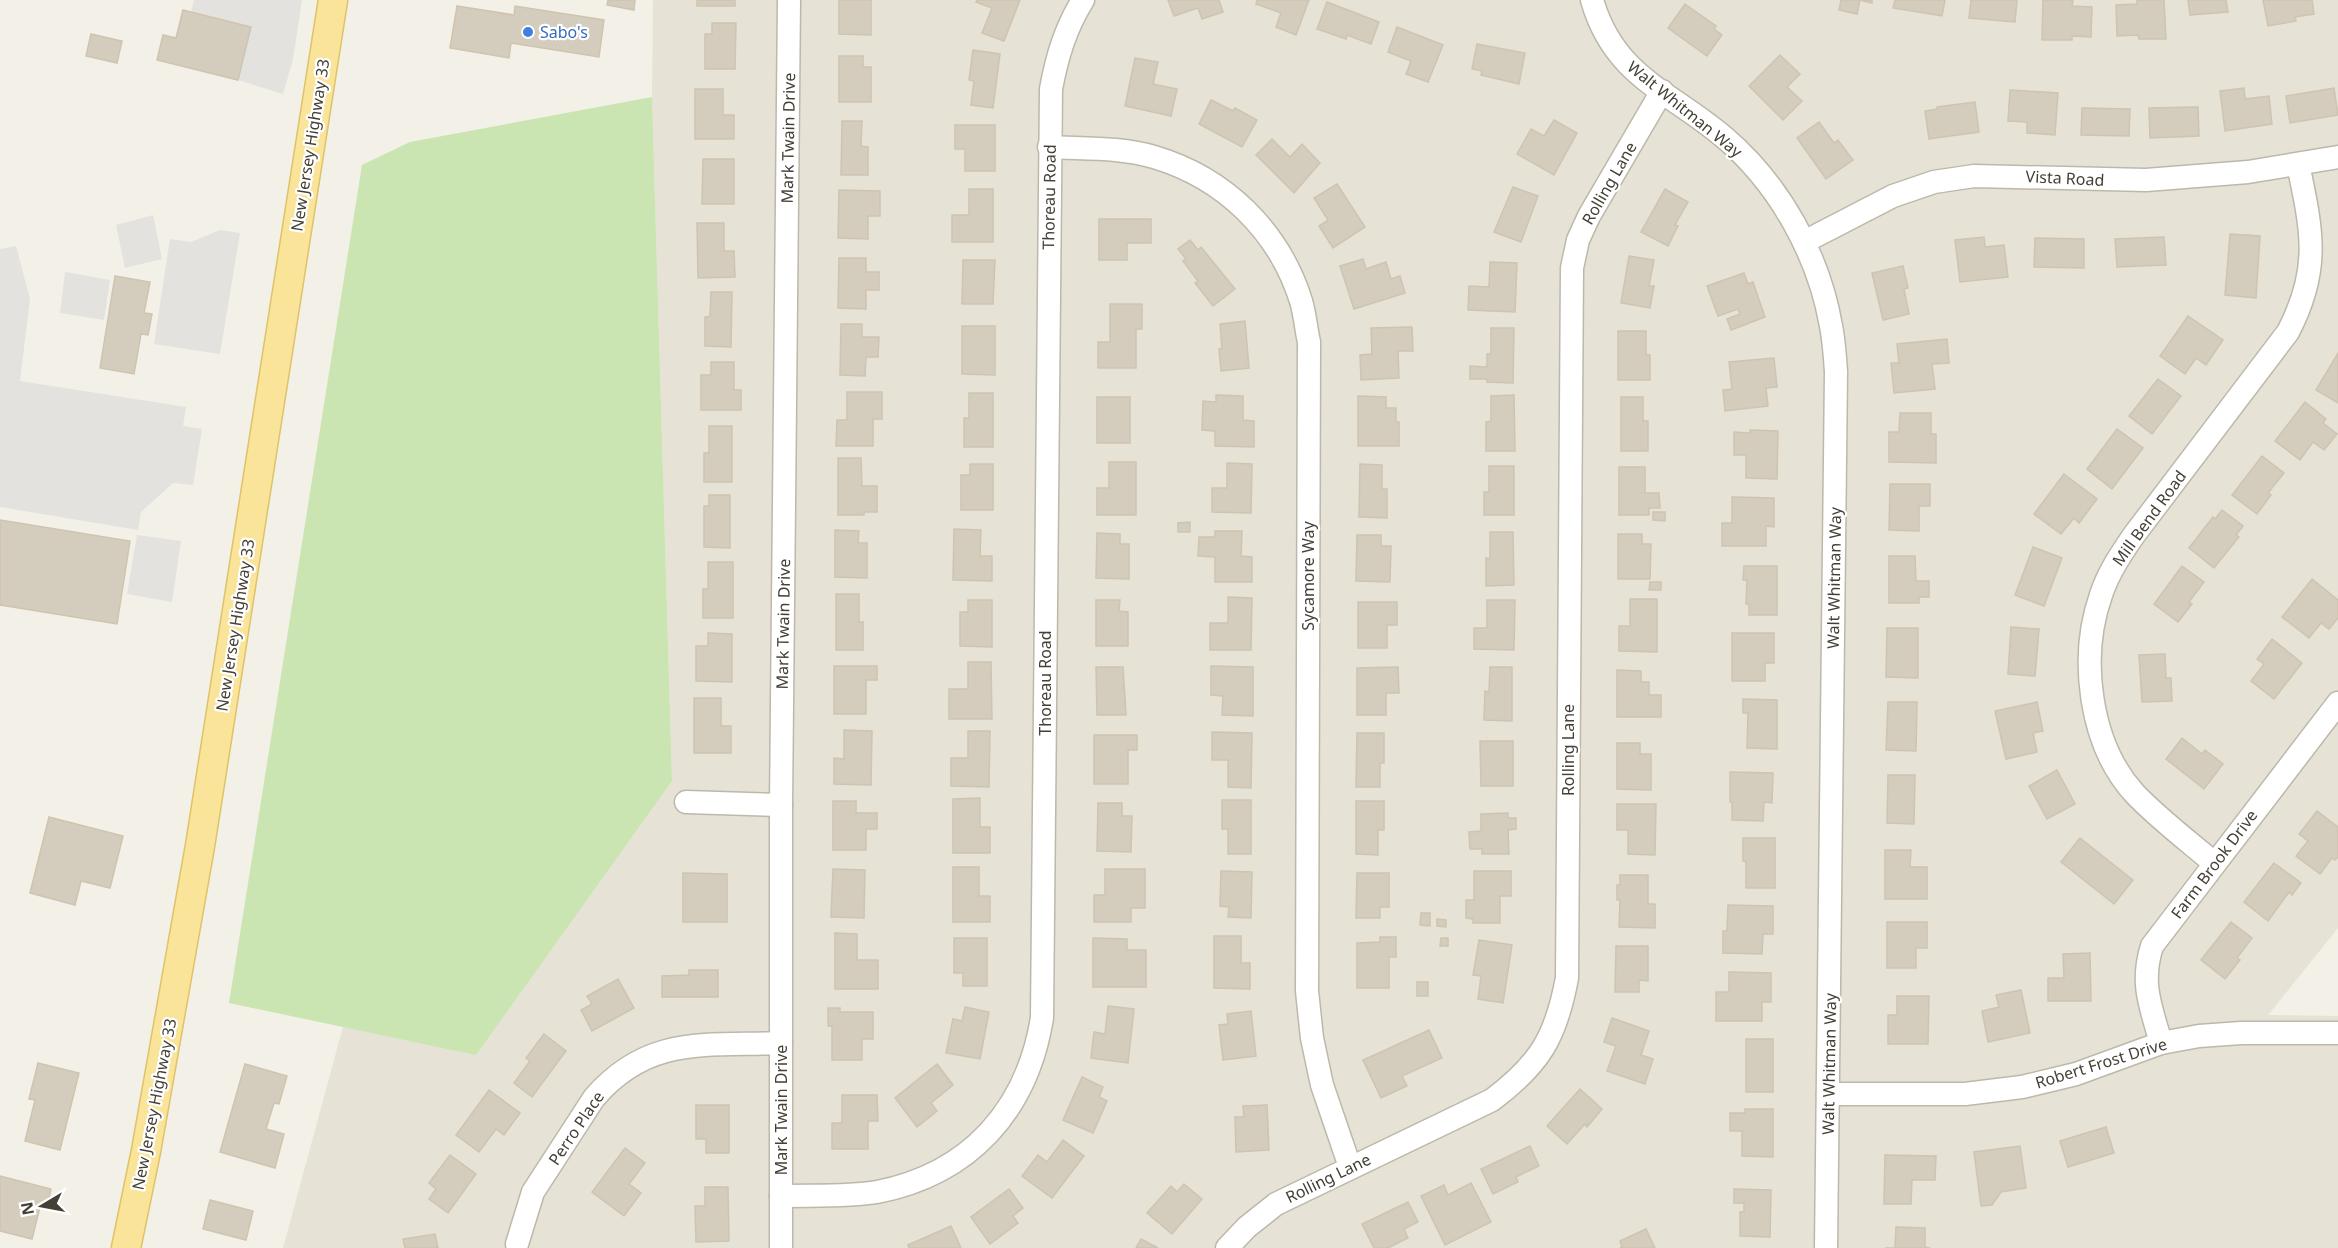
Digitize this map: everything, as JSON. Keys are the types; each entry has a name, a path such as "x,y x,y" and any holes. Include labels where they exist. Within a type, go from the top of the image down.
{"main road":[{"name":"New Jersey Highway 33","path":"126,1248 146,1151 194,880 333,0"}],"street":[{"name":"Mark Twain Drive","path":"781,1248 781,805 789,0"},
{"name":"Thoreau Road","path":"781,1196 874,1192 908,1185 938,1172 964,1156 992,1131 1012,1104 1027,1077 1038,1045 1042,1018 1050,89 1057,54 1070,20 1083,0"},
{"name":"Walt Whitman Way","path":"1593,0 1600,25 1611,45 1629,66 1726,138 1754,167 1782,203 1804,242 1820,281 1831,326 1836,372 1826,1248"},
{"name":"Rolling Lane","path":"1227,1248 1247,1227 1276,1204 1492,1100 1516,1082 1534,1063 1550,1038 1561,1010 1567,978 1572,268 1578,240 1589,216 1662,91"},
{"name":"Sycamore Way","path":"1049,147 1133,152 1153,156 1187,169 1219,187 1247,210 1268,234 1287,265 1302,303 1308,342 1308,991 1312,1038 1322,1085 1350,1167"},
{"name":"Vista Road","path":"1804,242 1893,196 1934,182 1974,176 2146,180 2248,172 2338,157"},
{"name":"Mill Bend Road","path":"2214,863 2134,793 2116,766 2102,737 2092,702 2089,666 2092,630 2101,595 2114,565 2288,332 2301,308 2309,279 2312,249 2310,220 2298,164"},
{"name":"Farm Brook Drive","path":"2161,1044 2145,984 2146,965 2152,946 2338,703"},
{"path":"686,802 781,805"},
{"name":"Robert Frost Drive","path":"1828,1094 1965,1094 2022,1087 2076,1074 2161,1044 2199,1036 2241,1033 2338,1033"},
{"name":"Perro Place","path":"517,1244 533,1192 594,1098 605,1084 627,1067 651,1054 678,1047 781,1043"}],"shaded area":[{"path":"194,0 302,0 293,59 283,94 238,80 251,27 191,12"},
{"path":"653,0 2338,0 2338,928 2268,1015 2338,1016 2338,1248 283,1248 343,1027 476,1054 672,781 652,97"},
{"path":"153,215 162,259 125,268 116,225"},
{"path":"220,230 240,233 220,354 154,344 170,239 191,242"},
{"path":"16,246 30,299 20,381 186,407 183,426 202,429 193,485 173,483 141,512 138,530 0,507 0,249"},
{"path":"65,272 110,280 104,320 60,313"},
{"path":"137,535 181,541 172,602 127,594"}],"green space":[{"path":"652,97 672,781 476,1055 229,1003 362,165 410,142"}],"building":[{"path":"608,0 635,0 634,10 607,5"},
{"path":"697,0 735,0 735,6 697,6"},
{"path":"839,0 871,0 871,35 839,34"},
{"path":"977,0 1020,0 1004,41 982,33 992,8 976,2"},
{"path":"1168,0 1219,0 1223,12 1202,19 1198,8 1174,16"},
{"path":"1257,0 1309,0 1296,35 1276,27 1281,13 1256,4"},
{"path":"1841,0 1860,0 1857,14 1839,10"},
{"path":"1895,0 1945,0 1942,16 1893,8"},
{"path":"1971,0 2017,0 2015,22 1969,18"},
{"path":"2043,0 2073,0 2072,6 2092,7 2091,37 2072,36 2072,40 2042,40"},
{"path":"2137,0 2164,0 2166,39 2139,39 2138,35 2117,36 2116,5 2137,4"},
{"path":"2188,0 2226,0 2228,12 2190,15"},
{"path":"2263,0 2312,0 2314,14 2295,17 2296,21 2268,26"},
{"path":"1327,2 1379,22 1371,44 1347,35 1346,39 1317,29"},
{"path":"1685,4 1716,26 1714,29 1722,35 1707,56 1668,28"},
{"name":"Sabo's","path":"457,6 514,15 515,6 604,20 599,57 511,43 509,58 450,48"},
{"path":"183,10 251,27 238,80 157,60 163,35 176,38"},
{"path":"712,23 736,23 735,69 705,69 705,34 712,34"},
{"path":"1397,27 1443,45 1428,82 1406,74 1411,61 1388,52"},
{"path":"91,34 122,41 117,63 86,56"},
{"path":"1477,44 1525,53 1519,84 1481,75 1482,71 1472,69"},
{"path":"973,50 1000,54 993,108 971,105 974,81 969,80"},
{"path":"1780,55 1800,74 1787,87 1802,101 1783,120 1749,86"},
{"path":"839,56 863,56 863,67 871,67 871,102 839,102"},
{"path":"1135,58 1158,62 1153,84 1177,89 1171,116 1125,106"},
{"path":"2244,88 2245,99 2269,96 2272,124 2225,131 2220,91"},
{"path":"2334,88 2338,115 2290,123 2286,96"},
{"path":"695,89 723,89 723,115 734,115 734,139 695,139"},
{"path":"2010,90 2058,93 2055,135 2027,133 2027,122 2008,121"},
{"path":"1211,100 1233,111 1235,108 1257,120 1242,147 1199,124"},
{"path":"1975,102 1979,132 1929,139 1925,111 1937,109 1937,107"},
{"path":"2198,107 2199,136 2150,138 2149,108"},
{"path":"2082,108 2130,109 2129,136 2081,135"},
{"path":"1554,120 1577,133 1554,175 1517,154 1531,129 1544,136"},
{"path":"842,121 862,121 861,146 868,147 868,175 841,175"},
{"path":"1819,122 1834,143 1838,140 1853,160 1826,179 1797,138"},
{"path":"955,125 995,125 995,171 965,171 965,149 955,149"},
{"path":"1272,139 1290,157 1302,144 1320,163 1294,193 1256,155"},
{"path":"703,159 734,159 734,204 702,204"},
{"path":"1337,184 1365,227 1333,248 1319,226 1328,220 1314,198"},
{"path":"1513,187 1538,196 1521,242 1494,232"},
{"path":"969,189 993,189 993,242 952,242 952,215 969,215"},
{"path":"1665,189 1688,202 1675,225 1678,226 1668,246 1641,232"},
{"path":"839,190 880,191 880,216 868,216 868,239 838,238"},
{"path":"1099,219 1151,219 1151,243 1127,243 1127,260 1099,260"},
{"path":"697,223 724,223 724,251 734,251 735,277 698,278"},
{"path":"2230,234 2260,236 2256,298 2225,295"},
{"path":"1984,237 1985,247 2004,245 2008,277 1960,282 1955,240"},
{"path":"2164,237 2166,265 2117,267 2115,239"},
{"path":"2035,238 2084,239 2084,268 2034,267"},
{"path":"1190,240 1198,250 1201,247 1235,289 1213,306 1195,283 1198,281 1183,261 1186,259 1178,249"},
{"path":"1629,256 1654,260 1649,286 1654,286 1650,308 1621,303"},
{"path":"839,258 866,258 866,272 879,272 879,290 866,290 866,309 838,308"},
{"path":"1363,259 1366,269 1386,262 1391,279 1400,276 1405,293 1354,309 1340,266"},
{"path":"963,260 995,260 993,304 962,304"},
{"path":"1490,262 1517,263 1515,312 1468,310 1469,286 1489,287"},
{"path":"1903,266 1908,288 1904,289 1909,314 1883,320 1872,273"},
{"path":"1744,273 1748,284 1753,282 1765,317 1731,330 1727,319 1740,314 1738,309 1718,316 1707,286"},
{"path":"115,276 150,282 144,313 152,314 148,335 141,334 134,374 100,368"},
{"path":"711,292 732,292 731,347 705,346 705,317 710,316"},
{"path":"1110,304 1142,304 1142,329 1136,329 1136,368 1098,368 1098,342 1110,342"},
{"path":"2188,316 2223,340 2206,365 2196,358 2185,374 2160,356"},
{"path":"1245,321 1249,368 1221,371 1220,324"},
{"path":"841,324 862,324 862,337 879,337 878,357 866,357 865,376 840,375"},
{"path":"962,326 995,326 995,375 962,374"},
{"path":"1412,327 1413,351 1398,351 1399,378 1361,380 1360,355 1372,354 1371,328"},
{"path":"1491,328 1514,328 1513,383 1470,379 1470,366 1487,367 1487,354 1491,354"},
{"path":"1618,331 1646,331 1646,355 1650,355 1650,380 1618,380"},
{"path":"1947,339 1949,363 1932,364 1935,389 1894,393 1891,363 1899,363 1897,344"},
{"path":"2338,353 2338,403 2316,390"},
{"path":"1774,358 1777,387 1766,388 1768,406 1725,411 1723,390 1732,389 1729,362"},
{"path":"711,362 734,362 734,390 741,390 741,410 701,410 701,375 711,375"},
{"path":"2158,379 2181,396 2152,434 2129,416"},
{"path":"847,392 882,392 882,419 873,419 873,446 836,446 837,420 847,420"},
{"path":"969,393 993,393 993,447 964,447 964,418 969,418"},
{"path":"1216,395 1243,396 1243,420 1254,421 1254,447 1215,446 1215,431 1202,430 1203,401 1216,402"},
{"path":"1514,395 1515,451 1486,451 1486,422 1491,421 1491,396"},
{"path":"1358,396 1386,397 1386,408 1396,408 1396,422 1399,422 1399,446 1358,446"},
{"path":"1097,397 1130,397 1130,443 1097,443"},
{"path":"1621,397 1643,397 1643,421 1648,421 1648,451 1621,451"},
{"path":"2305,402 2326,419 2323,423 2337,434 2324,450 2313,442 2300,460 2275,441"},
{"path":"1900,413 1931,413 1931,434 1936,434 1936,463 1889,462 1889,432 1899,432"},
{"path":"709,426 732,426 732,482 704,482 704,453 709,453"},
{"path":"2117,429 2143,448 2112,489 2087,469"},
{"path":"1750,430 1778,431 1777,479 1746,478 1746,455 1734,455 1734,432 1750,433"},
{"path":"2262,456 2284,473 2268,493 2271,495 2257,514 2232,495"},
{"path":"838,458 861,458 862,486 877,486 877,512 864,512 864,515 838,515"},
{"path":"1109,462 1136,462 1136,515 1097,515 1097,488 1109,488"},
{"path":"1227,463 1252,464 1251,513 1212,512 1212,488 1227,488"},
{"path":"970,464 993,464 993,510 961,510 961,475 970,475"},
{"path":"1360,464 1382,465 1382,489 1387,489 1387,518 1359,517"},
{"path":"1489,466 1514,466 1514,515 1484,515 1484,492 1489,492"},
{"path":"1619,467 1645,467 1645,493 1659,493 1660,508 1649,508 1649,515 1619,515"},
{"path":"2064,474 2097,499 2079,523 2074,518 2061,534 2034,514"},
{"path":"1890,484 1930,484 1930,506 1919,506 1919,531 1889,530"},
{"path":"709,495 730,495 730,548 704,547 704,506 709,506"},
{"path":"1732,497 1774,498 1774,527 1766,526 1766,546 1722,546 1722,523 1732,523"},
{"path":"2222,510 2243,526 2236,535 2239,537 2214,568 2189,548 2213,517 2215,519"},
{"path":"1653,512 1665,512 1665,521 1653,520"},
{"path":"0,520 130,541 117,624 0,605"},
{"path":"1190,522 1190,532 1178,532 1178,523"},
{"path":"954,529 981,530 980,556 992,556 992,581 953,580"},
{"path":"835,530 859,531 858,543 867,543 867,578 835,577"},
{"path":"1215,531 1242,531 1241,556 1252,557 1252,582 1215,582 1215,557 1198,556 1199,537 1215,537"},
{"path":"1490,532 1513,532 1514,585 1486,586 1486,558 1490,559"},
{"path":"1097,533 1120,534 1120,544 1129,544 1129,579 1096,578"},
{"path":"1618,534 1642,534 1642,544 1651,544 1650,579 1618,579"},
{"path":"1357,535 1381,535 1381,546 1391,546 1390,582 1356,581"},
{"path":"2033,547 2062,558 2044,606 2015,595"},
{"path":"1889,556 1915,556 1916,581 1929,581 1929,597 1919,597 1919,603 1889,603"},
{"path":"708,562 733,562 733,618 703,618 703,589 708,589"},
{"path":"1744,566 1777,566 1777,615 1749,615 1749,604 1746,604 1747,580 1743,580"},
{"path":"2182,566 2204,582 2189,602 2192,604 2178,622 2154,604"},
{"path":"2312,579 2338,600 2338,618 2329,629 2321,623 2309,638 2282,617"},
{"path":"1650,582 1661,582 1661,590 1649,590"},
{"path":"836,594 859,594 859,622 863,622 863,650 836,650"},
{"path":"1228,597 1252,598 1251,650 1210,650 1210,623 1228,623"},
{"path":"1630,599 1657,599 1657,652 1619,651 1619,626 1630,626"},
{"path":"968,600 992,600 992,647 960,646 960,612 968,612"},
{"path":"1096,600 1120,600 1119,611 1128,612 1128,646 1096,646"},
{"path":"1487,600 1515,600 1514,650 1474,649 1474,628 1487,628"},
{"path":"1358,602 1397,602 1397,625 1387,625 1387,648 1358,648"},
{"path":"2011,627 2039,629 2035,676 2008,674"},
{"path":"1887,628 1918,628 1918,678 1886,677"},
{"path":"708,633 732,634 732,682 696,681 696,646 708,646"},
{"path":"1732,633 1774,633 1774,663 1765,663 1765,681 1732,681"},
{"path":"2272,639 2302,663 2274,699 2251,681 2264,664 2257,659"},
{"path":"2165,654 2166,678 2171,678 2172,701 2142,702 2139,655"},
{"path":"968,662 991,662 992,719 949,719 949,689 968,689"},
{"path":"834,666 877,666 877,680 866,680 866,714 834,714"},
{"path":"1211,666 1253,667 1253,716 1222,715 1223,696 1211,695"},
{"path":"1096,667 1123,667 1126,715 1097,715"},
{"path":"1398,667 1399,693 1386,693 1386,715 1357,715 1357,668"},
{"path":"1490,667 1512,667 1512,721 1484,720 1485,691 1489,692"},
{"path":"1617,670 1641,671 1641,682 1649,682 1649,695 1661,695 1661,717 1617,717"},
{"path":"694,698 721,698 721,726 731,726 731,753 694,753"},
{"path":"1743,699 1777,700 1777,749 1747,748 1748,713 1743,713"},
{"path":"1888,702 1917,702 1916,751 1886,750"},
{"path":"2037,702 2043,731 2033,733 2037,752 2006,759 1995,711"},
{"path":"844,730 872,731 871,785 834,784 834,758 844,759"},
{"path":"968,731 990,731 989,787 951,786 951,758 968,758"},
{"path":"1212,732 1252,733 1251,788 1228,787 1228,760 1212,760"},
{"path":"1357,733 1384,733 1384,763 1380,763 1380,787 1356,787"},
{"path":"1094,735 1137,735 1137,750 1128,750 1128,784 1094,784"},
{"path":"2182,738 2202,754 2205,750 2223,764 2204,789 2166,759"},
{"path":"1480,741 1513,741 1513,786 1481,786"},
{"path":"1617,743 1640,743 1640,754 1651,754 1651,790 1617,789"},
{"path":"2057,770 2075,804 2047,819 2029,786"},
{"path":"1730,772 1773,773 1772,803 1764,802 1763,821 1732,820"},
{"path":"1888,775 1915,775 1914,824 1887,823"},
{"path":"980,798 980,827 990,827 990,853 953,853 953,799"},
{"path":"1222,800 1251,800 1251,854 1228,854 1228,829 1222,829"},
{"path":"833,801 856,801 856,813 877,813 877,829 866,829 866,850 833,850"},
{"path":"1356,801 1384,801 1384,830 1378,830 1378,855 1356,854"},
{"path":"1098,803 1122,803 1122,816 1132,816 1131,852 1097,851"},
{"path":"1617,804 1656,804 1655,855 1628,854 1628,830 1617,830"},
{"path":"2317,811 2338,827 2338,857 2335,860 2332,858 2320,874 2296,856 2308,841 2299,834"},
{"path":"1508,813 1508,818 1516,818 1516,829 1508,830 1509,854 1482,854 1482,849 1470,849 1469,832 1481,831 1481,814"},
{"path":"49,817 123,836 110,888 81,881 75,905 30,893"},
{"path":"1743,838 1775,838 1775,888 1746,888"},
{"path":"2080,838 2133,880 2114,904 2061,862"},
{"path":"1885,850 1911,850 1910,867 1927,867 1927,899 1885,899"},
{"path":"2274,863 2301,883 2292,895 2289,892 2268,921 2244,902"},
{"path":"953,867 979,867 979,896 990,896 990,922 953,922"},
{"path":"833,869 865,870 864,918 831,917"},
{"path":"1105,869 1145,869 1145,908 1131,908 1131,922 1094,922 1094,895 1105,895"},
{"path":"1221,871 1252,872 1251,918 1228,917 1229,907 1220,906"},
{"path":"1474,871 1511,871 1511,896 1500,896 1500,923 1473,923 1473,919 1466,918 1466,900 1474,900"},
{"path":"683,873 727,874 727,922 683,922"},
{"path":"1357,873 1389,873 1389,907 1380,907 1380,918 1356,918"},
{"path":"1620,875 1648,875 1648,904 1655,904 1655,928 1619,927 1620,900 1617,900 1617,885 1620,885"},
{"path":"1728,905 1773,906 1773,934 1763,934 1762,954 1723,953 1723,931 1727,931"},
{"path":"1421,913 1430,913 1430,926 1420,925"},
{"path":"1437,919 1446,920 1446,927 1437,926"},
{"path":"1887,922 1927,922 1927,948 1916,948 1916,968 1887,968"},
{"path":"2231,922 2252,938 2237,958 2240,960 2225,979 2201,960"},
{"path":"835,933 857,934 857,960 878,960 878,989 835,989"},
{"path":"1214,936 1241,936 1241,963 1250,963 1250,989 1214,988"},
{"path":"1380,937 1396,937 1396,957 1389,957 1389,988 1357,988 1357,943 1380,942"},
{"path":"954,938 987,938 987,986 963,986 963,973 954,973"},
{"path":"1093,938 1127,939 1127,950 1146,950 1146,987 1093,987"},
{"path":"1441,938 1448,938 1448,946 1440,946"},
{"path":"1479,940 1512,945 1503,1003 1478,999 1481,976 1473,975"},
{"path":"1616,946 1648,946 1648,981 1639,980 1639,992 1615,992"},
{"path":"2090,953 2091,1001 2048,1001 2048,978 2064,978 2063,954"},
{"path":"689,970 718,970 718,997 662,997 662,976 689,975"},
{"path":"1729,972 1771,973 1771,1002 1762,1002 1762,1021 1716,1021 1716,992 1729,992"},
{"path":"618,979 634,1008 592,1031 581,1010 592,1004 587,996"},
{"path":"1417,982 1428,982 1428,996 1417,996"},
{"path":"2021,990 2030,1033 1988,1042 1982,1011 1999,1007 1996,995"},
{"path":"1897,996 1929,996 1928,1044 1888,1044 1888,1015 1897,1015"},
{"path":"1108,1006 1134,1009 1128,1063 1091,1058 1094,1032 1105,1034"},
{"path":"965,1007 989,1012 980,1059 946,1053 953,1019 962,1021"},
{"path":"828,1008 840,1008 840,1012 873,1012 873,1039 862,1039 862,1060 832,1060 832,1026 828,1026"},
{"path":"1251,1011 1256,1056 1223,1060 1219,1025 1228,1024 1227,1014"},
{"path":"1612,1018 1649,1031 1641,1055 1653,1059 1645,1084 1607,1071 1616,1046 1604,1042"},
{"path":"1429,1030 1442,1058 1402,1076 1407,1086 1381,1098 1363,1060"},
{"path":"544,1034 566,1051 532,1097 514,1083 530,1061 526,1058"},
{"path":"1746,1039 1773,1039 1773,1092 1746,1092"},
{"path":"38,1063 79,1073 60,1150 25,1141 35,1100 29,1099"},
{"path":"245,1064 287,1076 279,1104 274,1103 266,1129 284,1134 275,1168 220,1152"},
{"path":"937,1064 953,1085 931,1103 937,1111 917,1127 895,1098"},
{"path":"1082,1077 1103,1087 1099,1097 1107,1101 1093,1133 1063,1120"},
{"path":"1580,1089 1602,1109 1587,1127 1585,1124 1567,1144 1547,1126"},
{"path":"489,1090 520,1113 504,1135 496,1129 479,1152 456,1135"},
{"path":"842,1095 877,1095 878,1121 868,1121 868,1149 832,1149 832,1123 842,1123"},
{"path":"696,1105 729,1105 729,1153 706,1153 706,1139 696,1139"},
{"path":"1267,1105 1269,1150 1236,1152 1235,1117 1244,1117 1243,1106"},
{"path":"1745,1109 1773,1109 1773,1157 1742,1156 1742,1131 1730,1131 1730,1113 1745,1113"},
{"path":"2106,1127 2114,1153 2068,1167 2060,1141"},
{"path":"1063,1140 1084,1156 1052,1198 1022,1176 1038,1155 1047,1162"},
{"path":"1530,1146 1539,1166 1516,1177 1518,1182 1493,1194 1481,1169"},
{"path":"2020,1146 2026,1188 2001,1192 1992,1205 1981,1206 1974,1152"},
{"path":"625,1148 645,1163 629,1184 641,1193 624,1216 592,1192"},
{"path":"450,1155 476,1174 448,1213 429,1199 436,1189 429,1183"},
{"path":"1885,1155 1936,1156 1935,1180 1912,1180 1911,1204 1884,1204"},
{"path":"0,1176 51,1189 48,1204 41,1203 32,1239 0,1231"},
{"path":"1471,1183 1491,1222 1445,1245 1421,1196 1444,1185 1448,1195"},
{"path":"1184,1184 1202,1199 1172,1234 1147,1213 1171,1186 1177,1192"},
{"path":"705,1187 728,1187 729,1241 696,1242 695,1206 705,1206"},
{"path":"1009,1189 1023,1208 1013,1216 1018,1223 990,1244 971,1217"},
{"path":"1734,1189 1771,1190 1770,1237 1740,1236 1740,1212 1744,1212 1744,1203 1734,1203"},
{"path":"210,1200 253,1211 246,1240 203,1229"},
{"path":"1408,1202 1418,1222 1404,1229 1408,1238 1388,1248 1374,1248 1362,1224"},
{"path":"951,1226 961,1248 909,1248 908,1245"},
{"path":"1896,1227 1925,1228 1925,1247 1930,1248 1895,1248"},
{"path":"1646,1229 1655,1248 1620,1248 1622,1247 1620,1241"},
{"path":"435,1234 438,1248 405,1248 403,1239"},
{"path":"1141,1239 1158,1248 1136,1248"}],"place":[{"name":"Sabo's","path":"528,32"}]}
